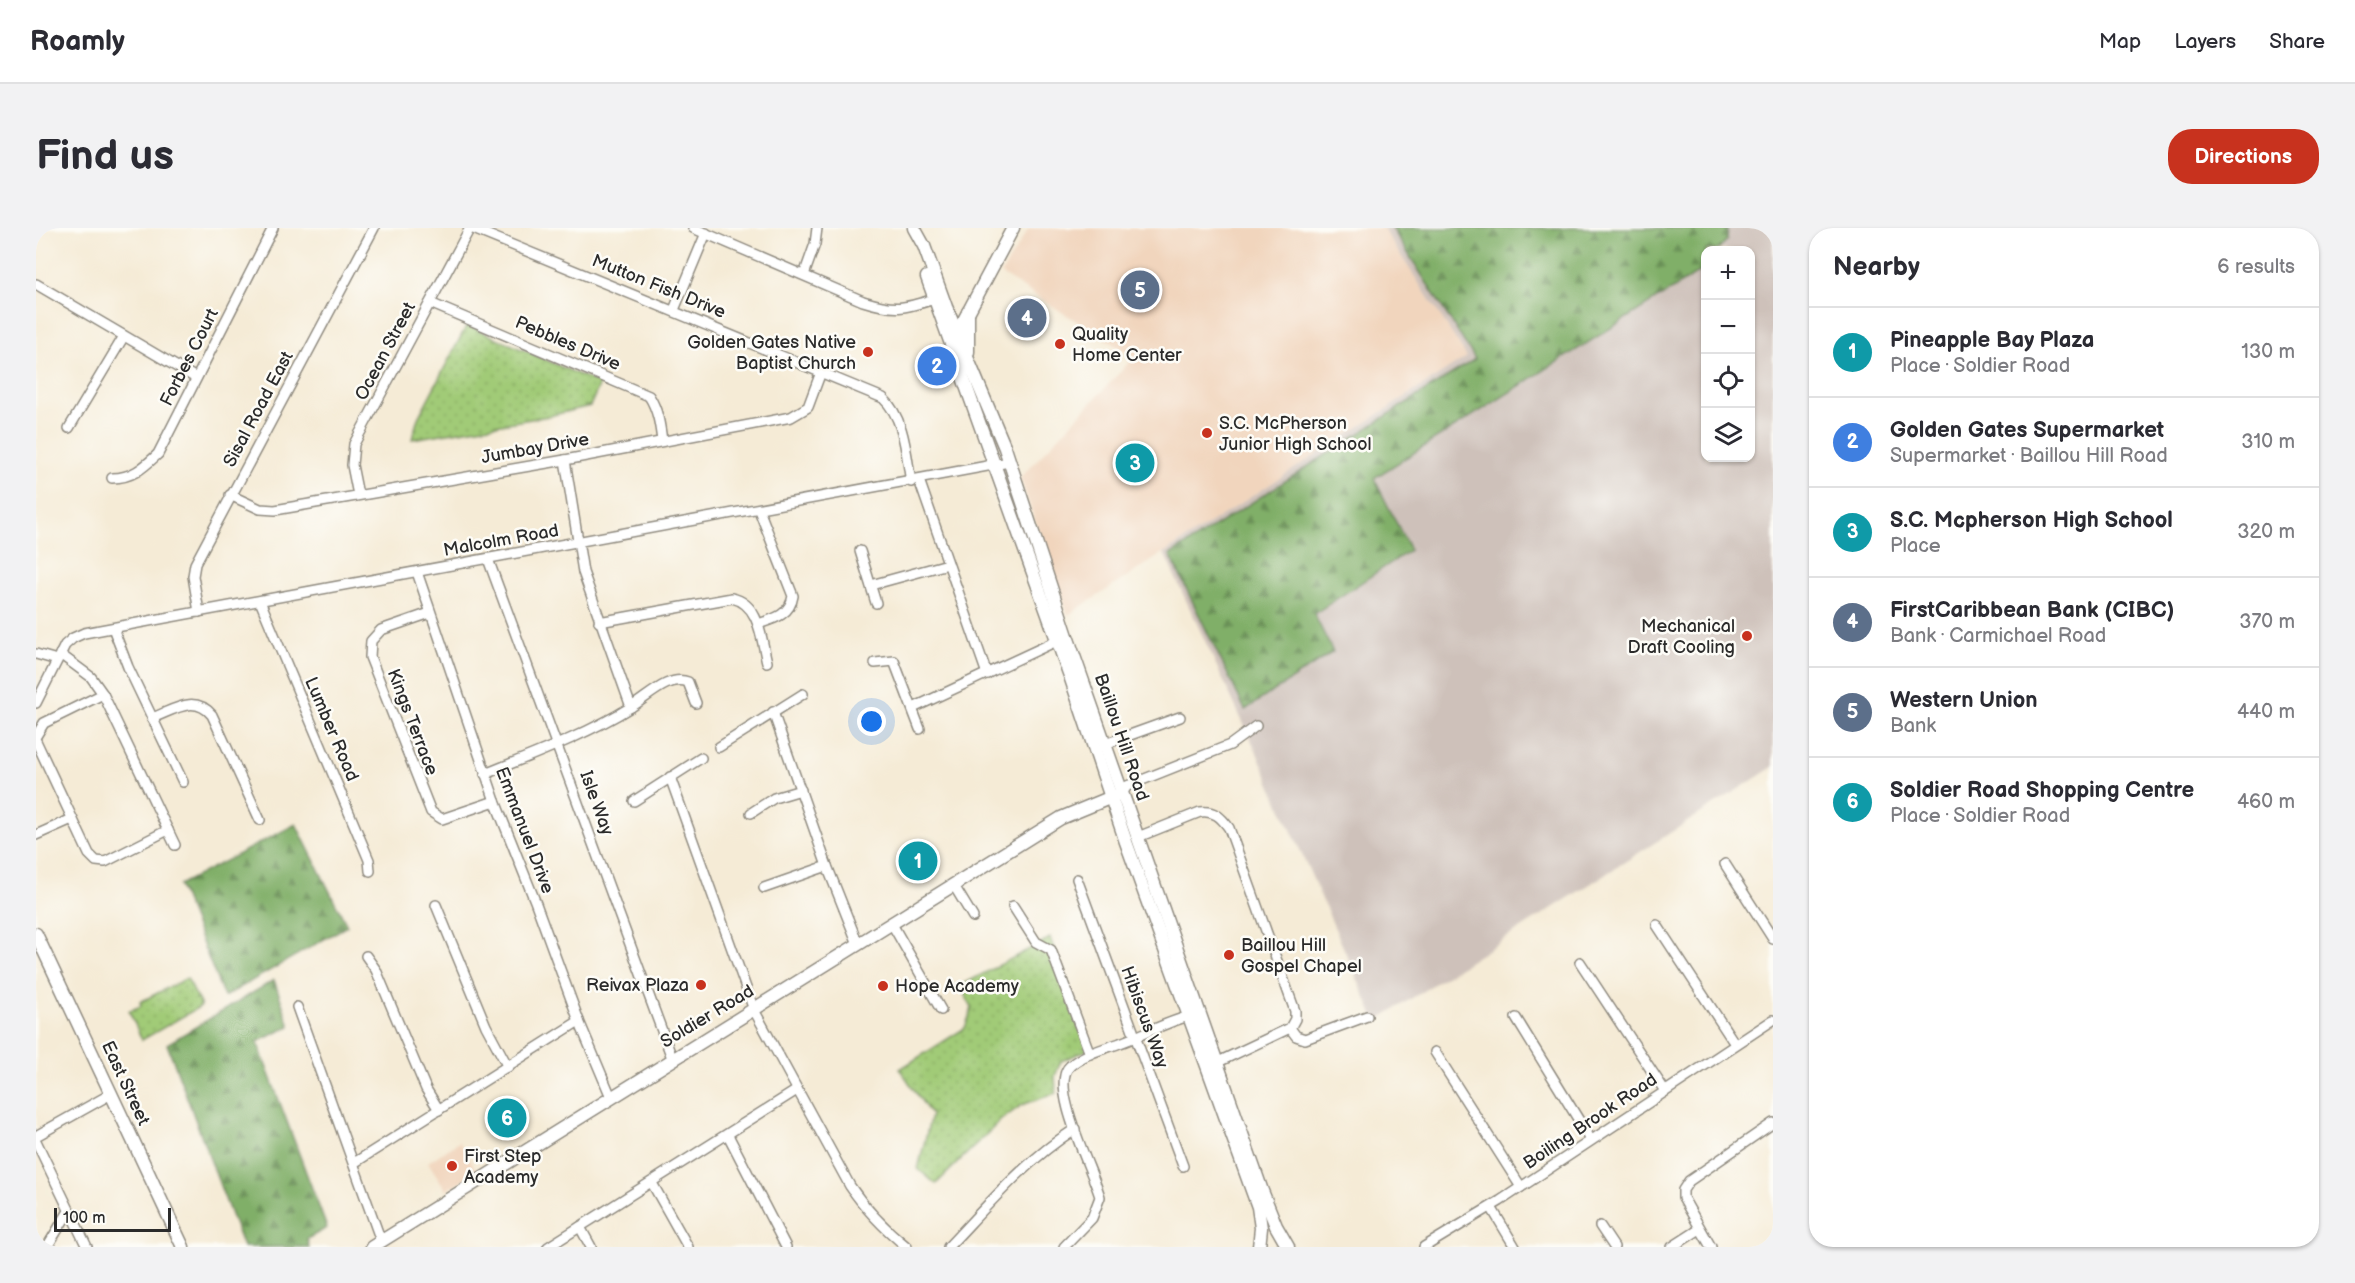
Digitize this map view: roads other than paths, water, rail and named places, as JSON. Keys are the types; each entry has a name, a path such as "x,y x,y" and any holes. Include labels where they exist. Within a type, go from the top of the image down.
{"main road":[{"path":"951,346 1013,228"},
{"name":"Baillou Hill Road","path":"916,234 918,248 951,346 1117,789 1190,1016 1258,1206 1261,1220 1260,1245"},
{"name":"Baillou Hill Road","path":"916,234 924,246 1009,462 1062,639 1105,744 1117,789 1138,837 1262,1191 1288,1247"},
{"path":"968,311 969,358"},
{"name":"Soldier Road","path":"377,1244 953,884 1061,818 1117,789"},
{"name":"East Street","path":"36,934 183,1247"},
{"path":"1260,1245 1281,1235"}],"street":[{"name":"Forbes Court","path":"112,478 123,478 138,472 158,454 273,228"},
{"name":"Sisal Road East","path":"200,612 193,576 195,564 374,228"},
{"name":"Ocean Street","path":"358,495 352,465 354,444 470,228"},
{"name":"Mutton Fish Drive","path":"470,228 870,391 890,404 897,416 915,481"},
{"path":"693,228 863,301 888,308 906,308 934,299"},
{"path":"804,275 818,228"},
{"path":"674,310 706,233"},
{"path":"36,284 196,378"},
{"name":"Pebbles Drive","path":"430,303 649,396 660,421 662,441"},
{"path":"69,428 124,336"},
{"name":"Jumbay Drive","path":"230,495 260,509 275,510 565,460 791,417 800,414 813,400 821,372"},
{"path":"565,460 577,543 584,572 599,622 631,707"},
{"name":"Malcolm Road","path":"36,704 65,645 84,633 1009,462"},
{"path":"915,481 948,564 987,674"},
{"path":"758,624 786,612 792,604 793,596 759,510"},
{"path":"860,551 876,603"},
{"name":"Isle Way","path":"488,559 672,1058"},
{"path":"871,585 948,564"},
{"name":"Emmanuel Drive","path":"417,572 485,774 532,892 579,1021 611,1097"},
{"path":"599,622 732,598 741,600 748,606 758,624 767,662"},
{"name":"Lumber Road","path":"260,601 369,860 370,871"},
{"name":"Kings Terrace","path":"430,613 381,630 371,641 370,657 431,812 442,819 495,801"},
{"path":"113,628 128,667 183,782"},
{"path":"913,708 1062,639"},
{"path":"36,654 58,657 91,677 103,694 175,844"},
{"path":"875,663 894,660 920,729"},
{"path":"485,774 557,744 631,707 669,682 678,680 688,682 696,703"},
{"path":"36,736 44,723 103,694"},
{"path":"719,747 803,694"},
{"path":"152,718 190,704 198,703 205,707 212,714 260,820"},
{"path":"773,712 827,866 858,944"},
{"path":"1105,744 1180,717"},
{"path":"1117,789 1230,745 1256,726"},
{"path":"36,741 89,854 100,862 105,862 168,830"},
{"path":"634,801 701,758"},
{"path":"670,777 754,1010 863,1206 885,1229 907,1247"},
{"path":"751,813 774,798 801,790"},
{"path":"1138,837 1200,812 1217,814 1222,819 1228,828 1295,1011 1295,1019 1290,1028 1216,1063"},
{"path":"36,836 72,819"},
{"path":"1725,864 1773,939"},
{"path":"764,888 827,866"},
{"name":"Hibiscus Way","path":"1077,879 1183,1166"},
{"path":"953,884 973,917"},
{"path":"436,905 486,1026 508,1067"},
{"path":"1013,906 1036,942 1051,950 1090,1054"},
{"path":"892,924 941,1010"},
{"path":"1657,925 1735,1044"},
{"path":"366,956 376,970 426,1089 439,1110"},
{"path":"1580,962 1665,1091"},
{"path":"297,1007 354,1163 377,1244"},
{"path":"1064,1247 1092,1218 1100,1197 1064,1092 1065,1072 1071,1065 1090,1054 1190,1016"},
{"path":"1290,1028 1296,1036 1305,1039 1367,1016"},
{"path":"1516,1017 1591,1140"},
{"name":"Boiling Brook Road","path":"1424,1247 1491,1207 1773,1020"},
{"path":"354,1163 579,1021"},
{"path":"1435,1052 1521,1187"},
{"path":"548,1247 797,1090"},
{"path":"36,1136 111,1094"},
{"path":"1711,1247 1683,1198 1683,1190 1689,1181 1773,1124"},
{"path":"948,1247 1016,1174 1075,1129"},
{"path":"728,1135 786,1247"},
{"path":"36,1141 87,1247"},
{"path":"652,1183 688,1247"},
{"path":"1491,1207 1515,1247"},
{"path":"47,1247 69,1211"},
{"path":"1600,1226 1614,1247"},
{"path":"580,1227 591,1247"},
{"path":"1672,1247 1700,1230"}],"place":[{"name":"Western Union","path":"1140,290"},
{"name":"FirstCaribbean Bank (CIBC)","path":"1027,318"},
{"name":"Quality Home Center","path":"1060,344"},
{"name":"Golden Gates Native Baptist Church","path":"868,352"},
{"name":"Golden Gates Supermarket","path":"937,366"},
{"name":"S.C. McPherson Junior High School","path":"1207,433"},
{"name":"S.C. Mcpherson High School","path":"1135,463"},
{"name":"Mechanical Draft Cooling","path":"1747,636"},
{"name":"Pineapple Bay Plaza","path":"918,861"},
{"name":"Baillou Hill Gospel Chapel","path":"1229,955"},
{"name":"Reivax Plaza","path":"701,985"},
{"name":"Hope Academy","path":"883,986"},
{"name":"Soldier Road Shopping Centre","path":"507,1118"},
{"name":"First Step Academy","path":"452,1166"}]}
